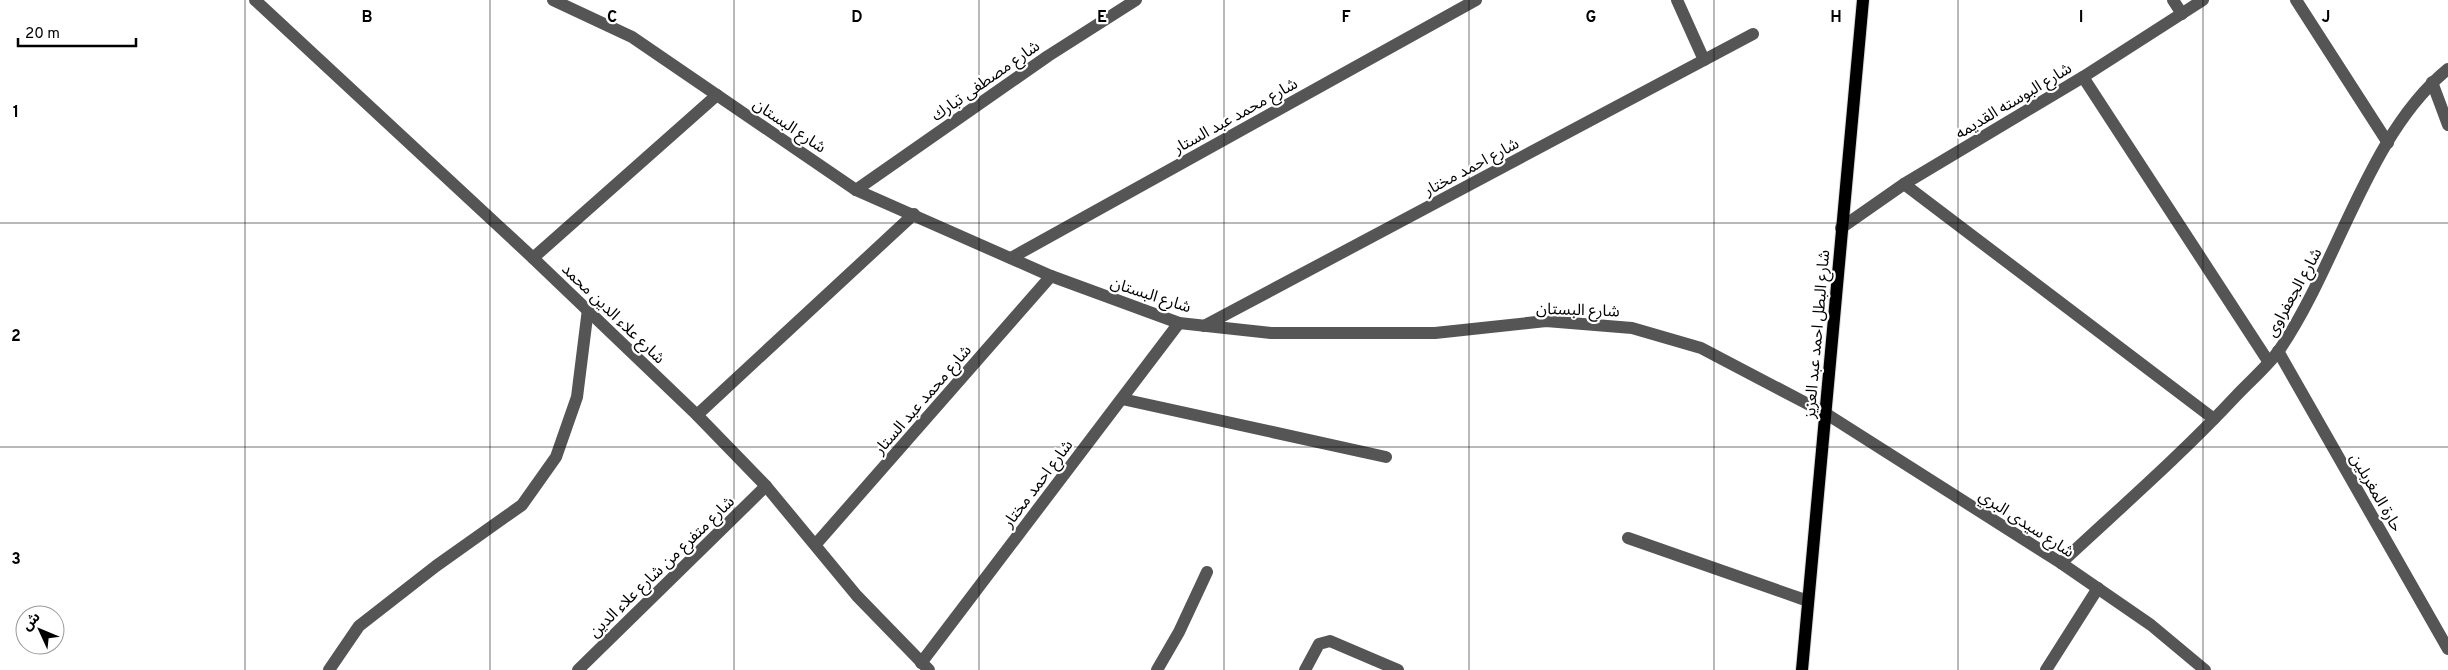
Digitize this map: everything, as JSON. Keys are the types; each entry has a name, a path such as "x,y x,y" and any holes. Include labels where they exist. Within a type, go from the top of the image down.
{"main road":[{"name":"شارع البطل احمد عبد العزيز","path":"1802,670 1863,0"}],"street":[{"name":"شارع علاء الدين محمد","path":"255,0 698,414 766,486 816,544 857,596 925,667"},
{"name":"شارع البستان","path":"553,0 632,37 856,190 1051,276 1179,323 1271,333 1436,333 1546,322 1632,328 1701,348 1825,413"},
{"name":"شارع مصطفى تبارك","path":"856,190 1048,56 1136,0"},
{"name":"شارع محمد عبد الستار","path":"1011,258 1476,0"},
{"path":"1677,0 1704,60"},
{"path":"2173,0 2182,14"},
{"name":"شارع البوسته القديمه","path":"1841,228 1904,184 2083,77 2203,0"},
{"path":"2296,0 2388,143"},
{"name":"شارع احمد مختار","path":"1204,326 1753,34"},
{"name":"شارع الجعفراوى","path":"2061,563 2214,419 2278,351 2311,299 2370,175 2388,143 2407,113 2432,82 2448,69"},
{"path":"2083,77 2268,361"},
{"path":"2432,82 2448,125"},
{"path":"533,258 717,95"},
{"path":"1904,184 2214,419"},
{"path":"698,414 914,214"},
{"name":"شارع محمد عبد الستار","path":"816,544 1051,276"},
{"path":"329,670 359,626 436,566 522,504 528,497 556,457 576,396 588,310"},
{"name":"شارع احمد مختار","path":"925,667 1179,323"},
{"name":"حارة المغربلين","path":"2278,351 2448,649"},
{"path":"1122,399 1386,457"},
{"name":"شارع سيدى البري","path":"1825,413 2098,588 2151,625 2205,670"},
{"name":"شارع متفرع من شارع علاء الدين","path":"578,670 766,486"},
{"path":"1628,538 1808,601"},
{"path":"1157,670 1179,632 1207,572"},
{"path":"2046,670 2098,588"},
{"path":"1305,670 1318,644 1330,641 1398,670"}]}
